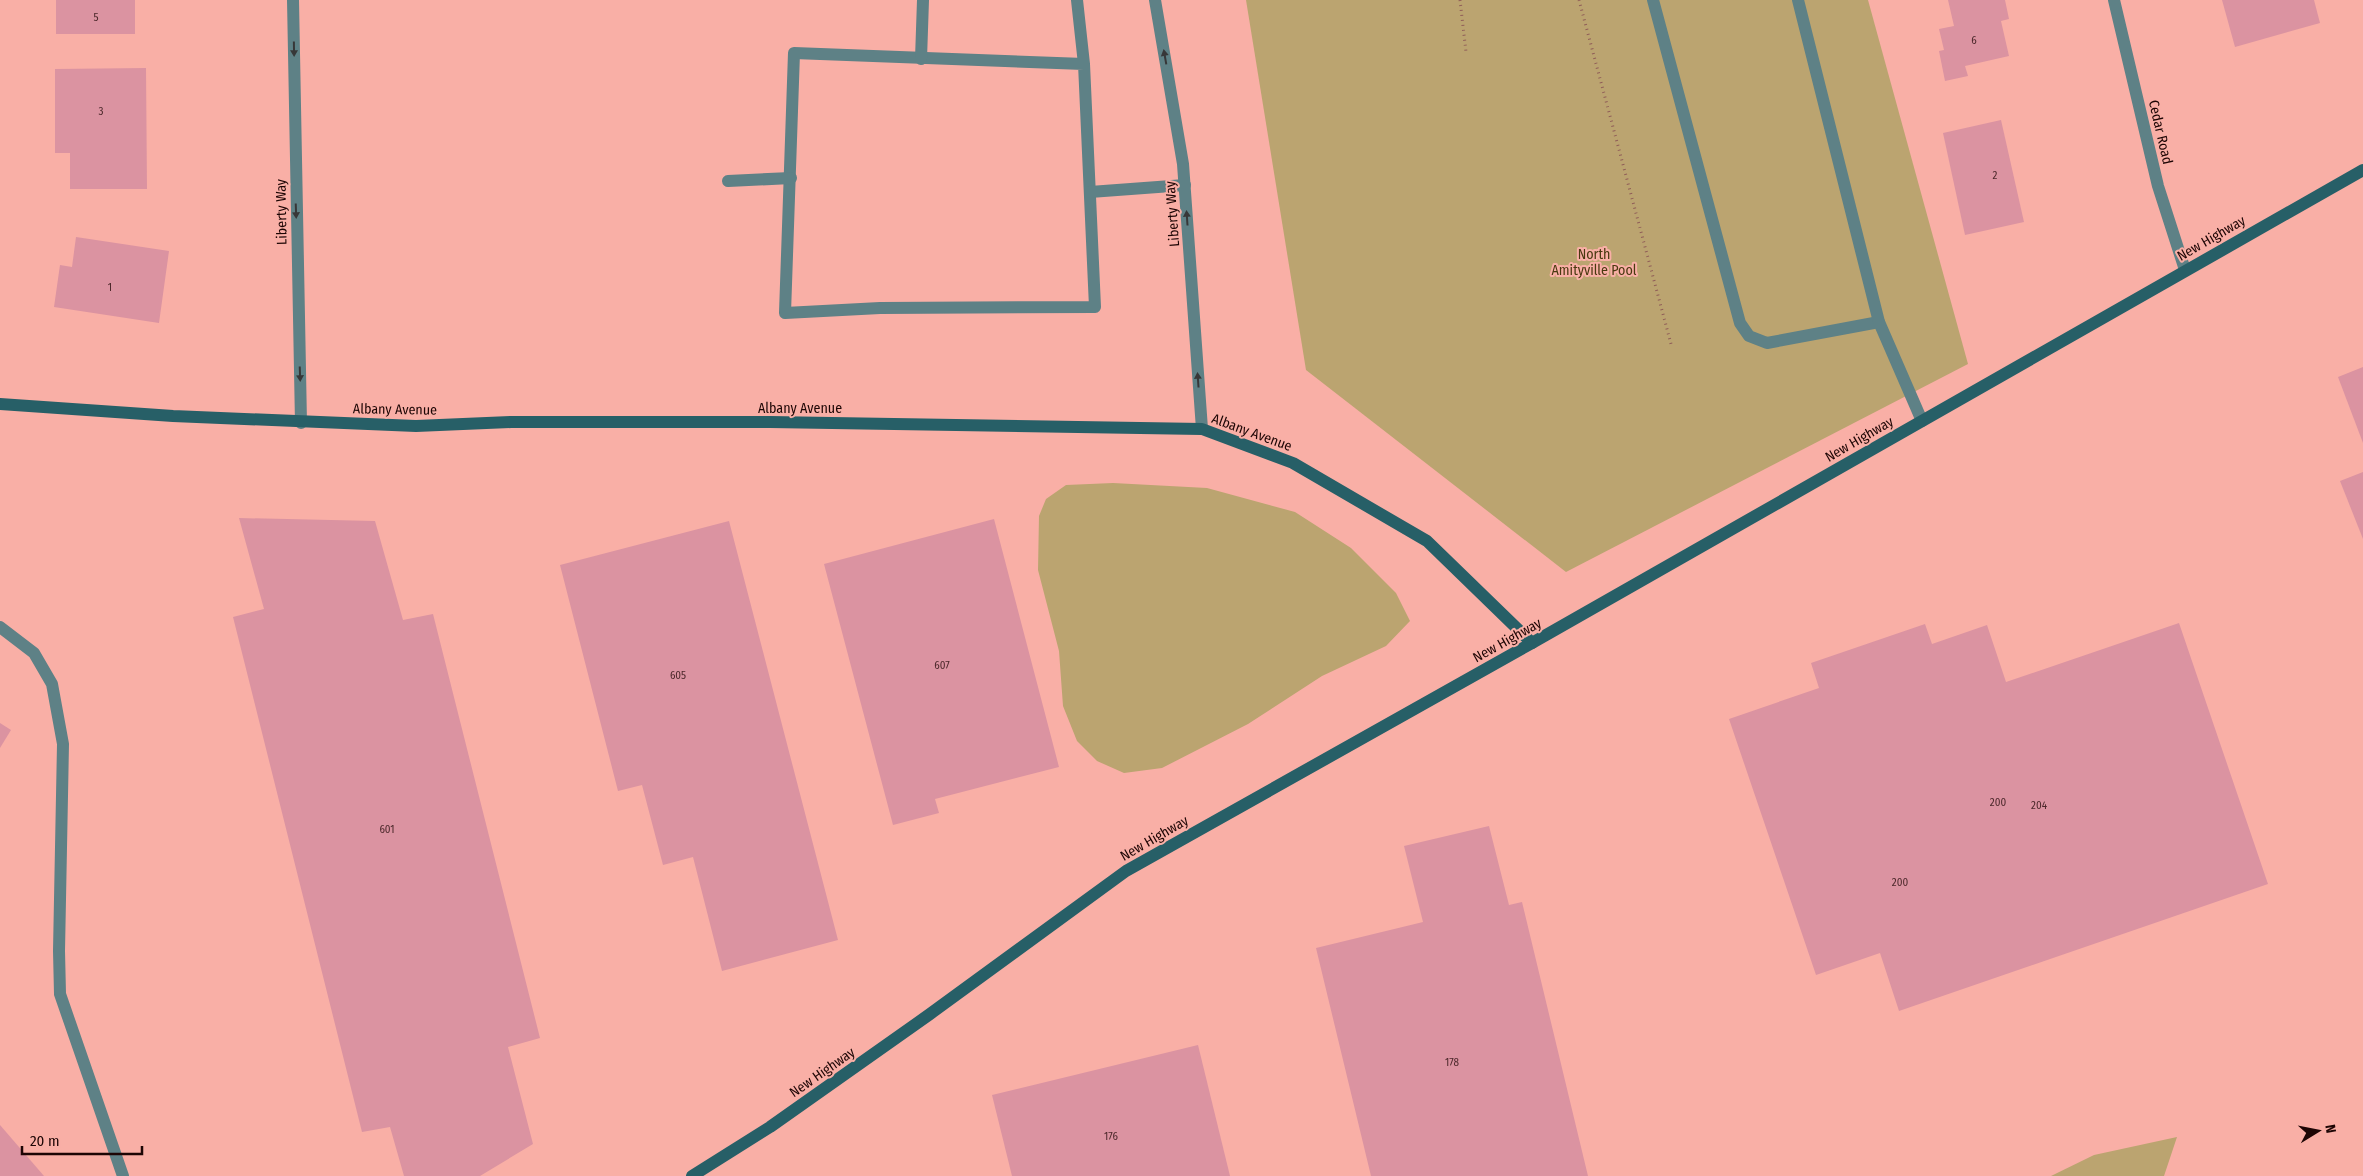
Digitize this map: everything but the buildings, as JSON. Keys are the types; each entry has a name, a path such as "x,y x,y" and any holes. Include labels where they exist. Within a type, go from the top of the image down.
{"main road":[{"name":"New Highway","path":"692,1176 770,1127 1126,871 1532,643 2363,170"},
{"name":"Albany Avenue","path":"0,404 173,416 416,426 511,422 770,422 1202,429 1293,463 1427,541 1532,643"}],"street":[{"name":"Liberty Way","path":"293,0 301,422"},
{"path":"921,59 923,0"},
{"path":"1077,0 1084,64 1095,307 880,308 785,314 794,54 1084,64"},
{"name":"Liberty Way","path":"1155,0 1183,164 1202,429"},
{"path":"1652,0 1740,323 1749,336 1767,343 1879,322"},
{"path":"1798,0 1879,322 1922,421"},
{"name":"Cedar Road","path":"2114,0 2158,186 2185,270"},
{"path":"728,181 790,178"},
{"path":"1090,192 1185,185"},
{"path":"0,627 34,653 52,684 63,744 59,951 60,994 123,1176"}],"path":[{"path":"1460,0 1466,52"},
{"path":"1578,0 1671,344"}],"green space":[{"name":"North Amityville Pool","path":"1246,0 1868,0 1968,364 1566,572 1306,370"},
{"path":"1113,483 1207,488 1295,512 1351,548 1396,593 1410,621 1386,646 1322,676 1248,724 1162,768 1124,773 1097,761 1077,741 1063,706 1059,651 1038,570 1039,516 1046,499 1066,485"},
{"path":"2177,1137 2164,1176 2051,1176 2094,1155"}]}
